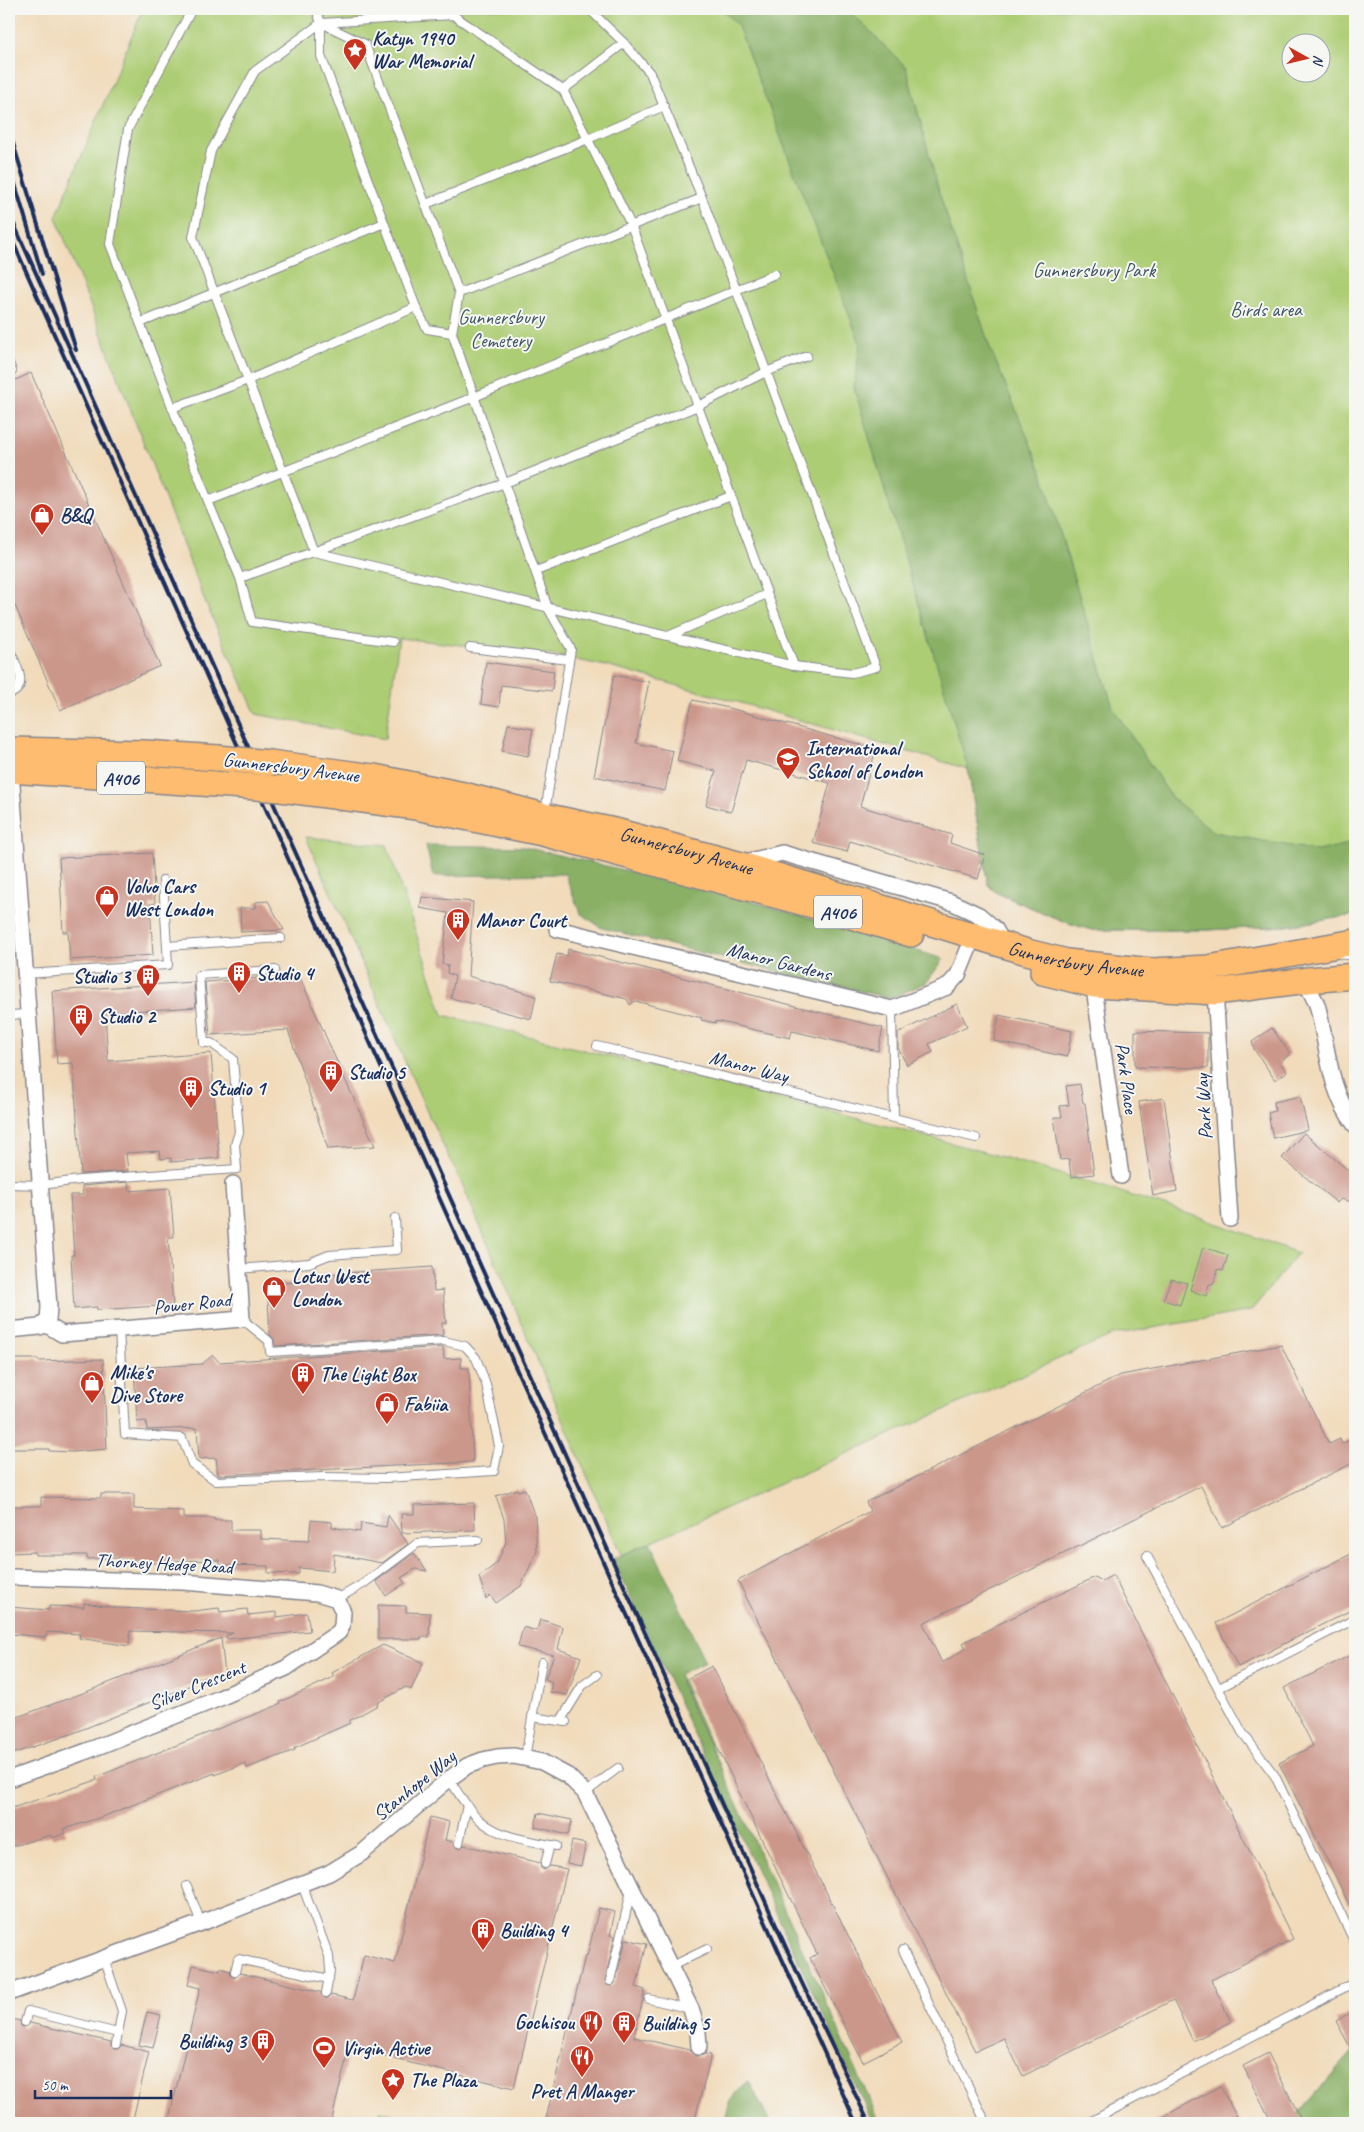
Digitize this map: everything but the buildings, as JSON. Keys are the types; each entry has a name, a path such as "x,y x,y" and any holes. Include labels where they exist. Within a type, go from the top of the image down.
{"highway":[{"name":"Gunnersbury Avenue","path":"10,764 145,753 270,763 374,777 464,794 544,816 619,832 738,864 1004,945 1067,962 1152,971 1208,968 1355,942"},
{"name":"Gunnersbury Avenue","path":"10,764 281,789 416,807 542,833 835,911 1096,985 1215,992 1355,976"}],"street":[{"path":"9,1330 35,1329 45,1324 49,1314 25,974 15,917 10,764"},
{"name":"Manor Gardens","path":"557,929 892,1009"},
{"path":"892,1009 948,987 958,975 968,950"},
{"path":"1308,980 1309,992 1317,1006 1329,1064 1339,1097 1355,1126"},
{"name":"Park Place","path":"1096,985 1095,995 1121,1176"},
{"name":"Park Way","path":"1215,992 1230,1219"},
{"name":"Power Road","path":"45,1324 62,1334 242,1319 233,1184"},
{"name":"Thorney Hedge Road","path":"9,1577 183,1582 317,1593 337,1599"},
{"name":"Silver Crescent","path":"9,1779 87,1751 254,1684 286,1668 338,1632 342,1626 344,1612 337,1599"},
{"name":"Stanhope Way","path":"9,1993 201,1923 329,1873 362,1853 467,1766 497,1757 525,1758 555,1768 568,1776 585,1793 672,1966 691,2009 698,2032 699,2049"}],"lane":[{"path":"192,9 128,129 110,244 208,501 240,578 252,622 393,642"},
{"path":"316,9 321,23 321,56 416,307 427,329 452,333"},
{"path":"314,552 794,666 852,673 876,667 702,198 650,73 624,43 589,9"},
{"path":"314,552 193,237 211,151 255,71 321,23 453,15 564,90 631,224 794,666"},
{"path":"321,23 365,44 459,293 452,333 548,608 571,649 544,816"},
{"path":"564,90 624,43"},
{"path":"426,204 588,139 664,106"},
{"path":"459,293 631,224 702,198"},
{"path":"140,323 215,294 384,223"},
{"path":"208,501 474,397 775,274"},
{"path":"172,408 248,380 416,307"},
{"path":"240,578 505,483 698,406 766,372 807,356"},
{"path":"536,572 731,496"},
{"path":"668,636 767,594"},
{"path":"9,648 21,681 20,687 15,692 9,694"},
{"path":"470,648 569,660"},
{"path":"25,974 168,965 163,880"},
{"path":"167,946 281,938"},
{"path":"1318,949 1355,956"},
{"path":"9,1184 40,1185 80,1180 237,1170 235,1145 239,1132 233,1058 211,1043 204,1043 199,975 274,970"},
{"path":"892,1009 894,1118"},
{"path":"9,1015 28,1014"},
{"name":"Manor Way","path":"597,1046 976,1138"},
{"path":"239,1269 309,1263 329,1255 397,1250 395,1218"},
{"path":"119,1330 125,1434 182,1438 192,1464 216,1481 323,1477 386,1478 494,1471 500,1446 486,1384 476,1358 465,1346 444,1340 270,1352 269,1341 242,1319"},
{"path":"337,1599 363,1584 418,1543 478,1540"},
{"path":"1147,1556 1242,1732 1275,1776 1355,1943"},
{"path":"1219,1688 1355,1619"},
{"path":"525,1758 542,1662"},
{"path":"532,1717 564,1721 582,1686 597,1675"},
{"path":"585,1793 618,1768"},
{"path":"449,1779 479,1819 493,1829 507,1835 553,1846 545,1864"},
{"path":"459,1843 467,1805"},
{"path":"302,1885 327,1949 330,1963 326,1993"},
{"path":"187,1886 201,1923"},
{"path":"610,1981 632,1886"},
{"path":"672,1966 707,1949"},
{"path":"903,1950 986,2123"},
{"path":"104,1958 122,2007 116,2044"},
{"path":"235,1972 238,1959 329,1979"},
{"path":"1088,2123 1355,1982"},
{"path":"649,2000 691,2009"},
{"path":"25,2022 28,2011 118,2033"}],"green space":[{"path":"143,9 1355,9 1355,915 1286,926 1208,930 1092,930 1065,922 997,893 988,885 968,769 727,699 606,666 557,656 399,638 385,739 256,714 206,604 56,217"},
{"path":"721,9 848,9 906,67 939,192 990,348 1042,472 1113,708 1172,798 1214,832 1318,851 1355,842 1355,915 1286,926 1208,930 1092,930 1065,922 997,893 988,885 968,769 854,387 860,343 737,24"},
{"path":"306,837 387,845 443,1015 781,1099 1042,1168 1171,1208 1298,1253 1251,1311 1112,1335 621,1555 462,1184 429,1116"},
{"path":"426,845 524,847 731,895 944,959 926,983 890,998 602,928 580,913 565,874 433,876"},
{"path":"650,1542 705,1662 679,1674 880,2123 873,2123 613,1559"},
{"path":"1355,2049 1355,2123 1290,2123"},
{"path":"749,2081 770,2123 724,2123 729,2105 735,2094 743,2084"},
{"path":"380,2111 417,2120 417,2123 377,2123"}],"railway":[{"path":"9,130 76,350"},
{"path":"9,164 42,274"},
{"path":"9,213 801,1981 869,2123"},
{"path":"9,233 459,1242 856,2123"}],"place":[{"name":"Katyn 1940 War Memorial","path":"355,71"},
{"name":"B&Q","path":"42,536"},
{"name":"International School of London","path":"788,780"},
{"name":"Volvo Cars West London","path":"107,918"},
{"name":"Manor Court","path":"458,941"},
{"name":"Studio 4","path":"239,994"},
{"name":"Studio 3","path":"148,997"},
{"name":"Studio 2","path":"81,1037"},
{"name":"Studio 5","path":"331,1093"},
{"name":"Studio 1","path":"191,1109"},
{"name":"Lotus West London","path":"274,1309"},
{"name":"The Light Box","path":"303,1395"},
{"name":"Mike's Dive Store","path":"92,1404"},
{"name":"Fabiia","path":"387,1425"},
{"name":"Building 4","path":"483,1951"},
{"name":"Gochisou","path":"591,2043"},
{"name":"Building 5","path":"624,2044"},
{"name":"Building 3","path":"263,2062"},
{"name":"Virgin Active","path":"324,2069"},
{"name":"Pret A Manger","path":"582,2078"},
{"name":"The Plaza","path":"393,2101"}],"park label":[{"name":"Gunnersbury Park","path":"1094,270"},
{"name":"Birds area","path":"1266,309"},
{"name":"Gunnersbury Cemetery","path":"501,328"}]}
